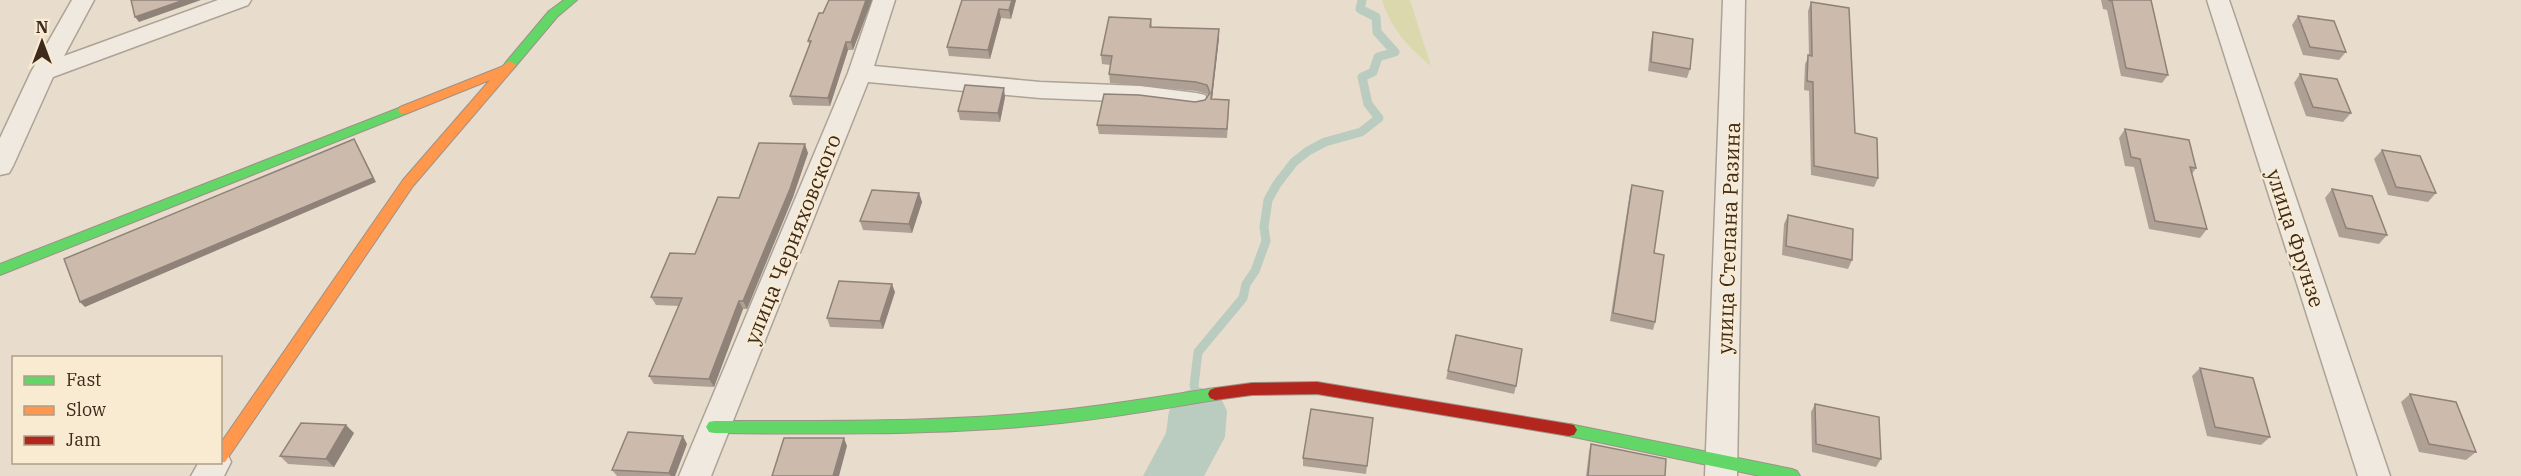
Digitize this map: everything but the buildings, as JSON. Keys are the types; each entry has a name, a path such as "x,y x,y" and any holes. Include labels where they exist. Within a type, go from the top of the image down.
{"street":[{"path":"0,166 42,72 83,0"},
{"path":"42,72 240,0"},
{"path":"222,454 408,183 553,14 571,0"},
{"name":"улица Черняховского","path":"695,476 860,73 884,0"},
{"name":"улица Степана Разина","path":"1721,469 1734,0"},
{"name":"улица Фрунзе","path":"2218,0 2374,476"},
{"path":"0,270 506,69"},
{"path":"860,73 1040,90 1140,94 1196,101"},
{"path":"714,427 854,428 1020,420 1066,416 1252,389 1317,388 1577,431 1721,469 1792,476"}],"shaded area":[{"path":"1382,0 1410,0 1431,66 1395,29"}],"waterway":[{"path":"1194,386 1198,352 1243,298 1246,284 1255,271 1266,241 1264,227 1268,200 1277,184 1294,162 1308,151 1325,142 1361,132 1379,118 1368,104 1362,77 1373,72 1378,57 1395,52 1377,32 1376,17 1360,9 1362,0"},
{"path":"1173,476 1195,437 1198,411"}],"traffic: fast":[{"path":"510,65 553,14 571,0"},
{"path":"0,270 404,110"},
{"path":"714,427 846,427 978,423 1066,416 1215,394"},
{"path":"1569,430 1792,476"}],"traffic: slow":[{"path":"222,454 408,183 510,65"},
{"path":"404,110 501,71"}],"traffic: jam":[{"path":"1215,394 1252,389 1317,388 1569,430"}]}
